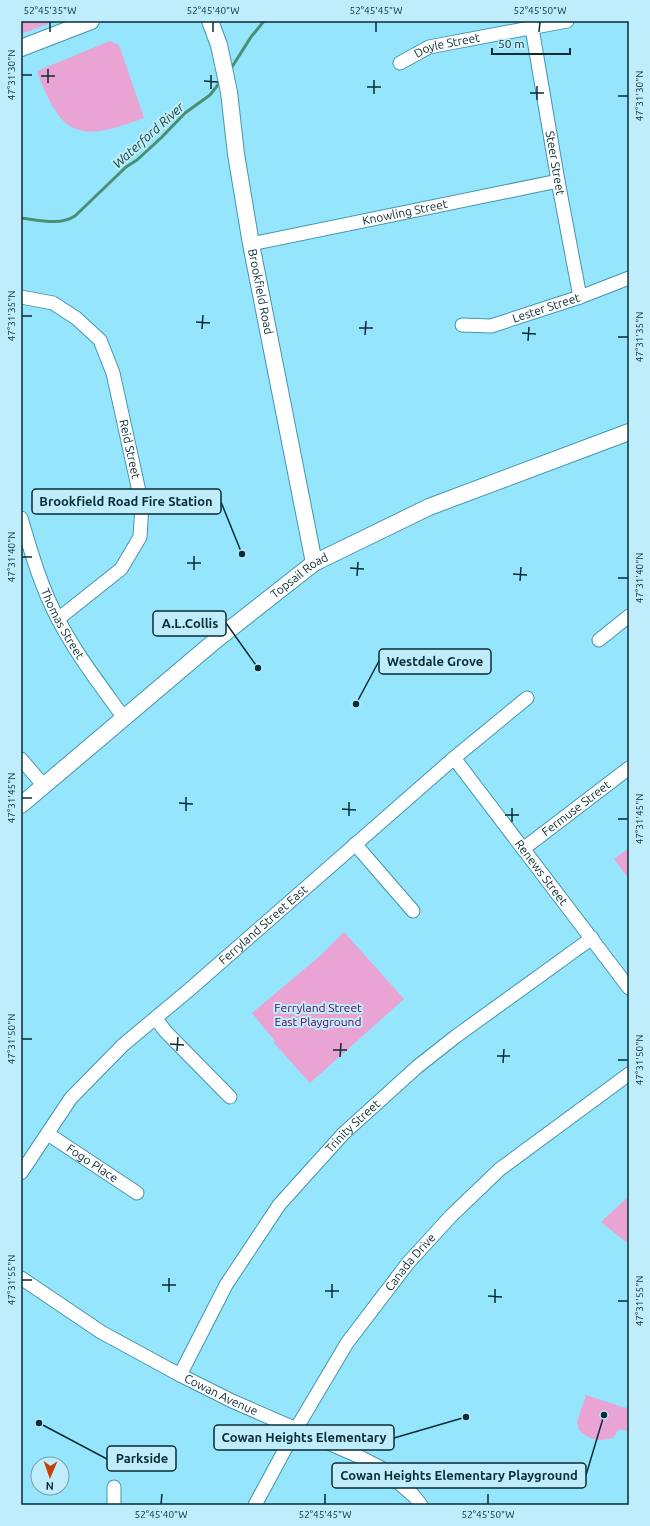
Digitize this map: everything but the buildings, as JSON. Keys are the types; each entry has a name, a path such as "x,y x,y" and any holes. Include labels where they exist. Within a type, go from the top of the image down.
{"main road":[{"path":"21,48 91,21"},
{"path":"198,21 219,45"},
{"name":"Brookfield Road","path":"210,21 219,45 229,92 236,154 251,244 314,563"},
{"path":"219,21 219,45"},
{"name":"Topsail Road","path":"21,805 216,640 314,563 429,507 629,432"}],"street":[{"name":"Doyle Street","path":"400,63 429,47 567,21"},
{"name":"Steer Street","path":"532,28 558,181 580,297"},
{"name":"Knowling Street","path":"251,244 558,181"},
{"name":"Lester Street","path":"462,325 491,326 580,297 629,278"},
{"name":"Reid Street","path":"21,296 54,303 76,318 100,340 113,373 142,505 140,537 121,569 58,619"},
{"name":"Thomas Street","path":"21,518 35,563 58,619 80,656 124,718"},
{"path":"600,640 629,616"},
{"name":"Ferryland Street East","path":"21,1173 71,1098 123,1045 156,1018 454,758 527,698"},
{"path":"21,758 44,786"},
{"name":"Renews Street","path":"454,758 629,988"},
{"name":"Fermuse Street","path":"523,849 629,768"},
{"path":"355,844 413,911"},
{"name":"Trinity Street","path":"180,1374 226,1285 279,1205 343,1134 418,1066 455,1037 592,938"},
{"path":"156,1018 166,1032 230,1097"},
{"name":"Canada Drive","path":"255,1505 296,1429 361,1323 408,1263 500,1169 629,1074"},
{"name":"Fogo Place","path":"48,1134 136,1193"},
{"name":"Cowan Avenue","path":"21,1278 101,1332 180,1374 232,1401 356,1455 383,1469 422,1505"},
{"path":"114,1487 114,1505"}],"green space":[{"path":"21,21 56,21 21,34"},
{"path":"110,41 119,45 144,118 122,126 103,130 88,132 75,129 64,121 55,110 37,71"},
{"path":"629,848 629,879 614,859"},
{"name":"Ferryland Street East Playground","path":"344,932 404,999 310,1083 274,1043 275,1041 252,1013 320,956"},
{"path":"629,1196 629,1240 626,1242 601,1222"},
{"path":"586,1395 625,1408 629,1406 629,1431 619,1429 613,1438 599,1440 587,1436 579,1430 577,1422"}],"waterway":[{"name":"Waterford River","path":"230,70 251,37 264,21"},
{"name":"Waterford River","path":"21,218 56,222 75,216 126,167 137,160 162,137 185,113 210,95 221,81"}],"place":[{"name":"Brookfield Road Fire Station","path":"242,554"},
{"name":"A.L.Collis","path":"258,668"},
{"name":"Westdale Grove","path":"356,704"},
{"name":"Cowan Heights Elementary Playground","path":"604,1415"},
{"name":"Cowan Heights Elementary","path":"466,1417"},
{"name":"Parkside","path":"39,1423"}]}
